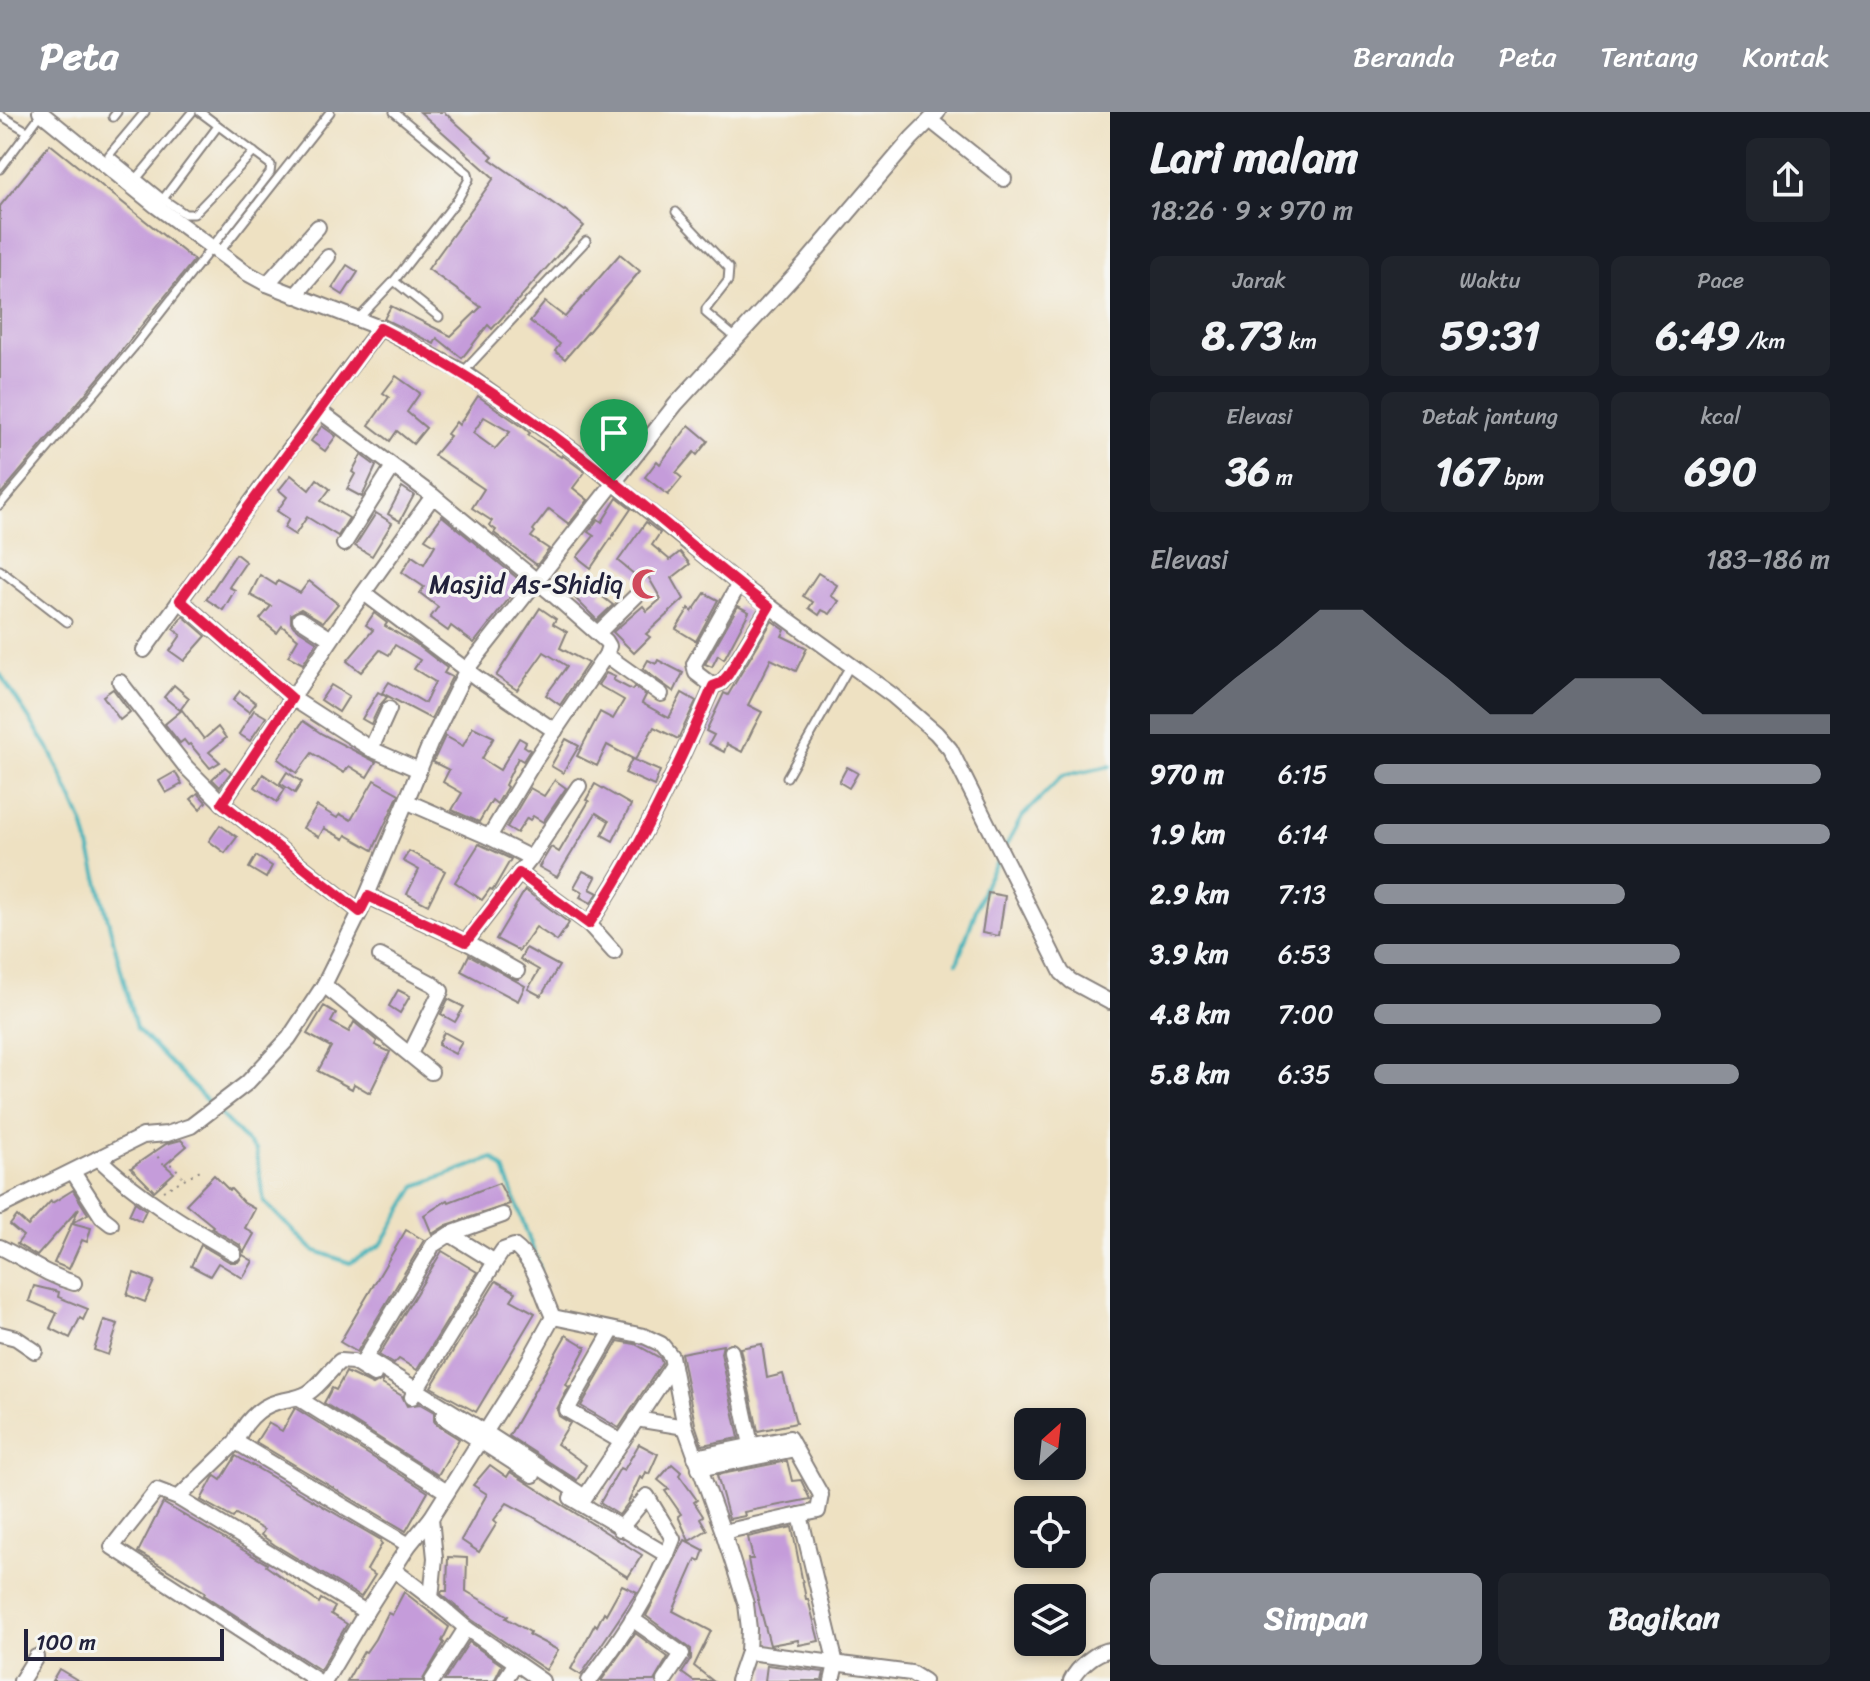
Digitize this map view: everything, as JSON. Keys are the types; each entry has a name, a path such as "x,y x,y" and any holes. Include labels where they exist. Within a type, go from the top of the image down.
{"street":[{"path":"41,112 105,159 214,251 267,284 359,318 463,372 614,481 739,584 892,695 943,741 956,759 1062,973 1110,1002"},
{"path":"0,1207 143,1136 167,1134 191,1126 247,1083 289,1038 324,985 413,803 419,770 471,673 542,585 614,481 676,404 804,265 934,116 1004,179"},
{"path":"267,284 318,227"},
{"path":"295,296 328,257"},
{"path":"144,650 380,328"},
{"path":"318,410 433,496 542,585 609,646 489,837"},
{"path":"344,544 392,468"},
{"path":"222,803 331,639 433,496"},
{"path":"713,686 696,673 694,664 739,584"},
{"path":"364,593 555,731"},
{"path":"598,633 637,595"},
{"path":"180,600 292,698 371,749 419,770"},
{"path":"589,924 610,893 654,810 713,686 728,675 769,607"},
{"path":"300,619 331,639"},
{"path":"606,655 661,694"},
{"path":"120,682 186,767 222,803 360,912"},
{"path":"371,749 389,709"},
{"path":"466,942 531,858 579,786"},
{"path":"413,803 531,858"},
{"path":"519,873 589,924 614,952"},
{"path":"368,896 466,942 517,971"},
{"path":"380,956 441,991 410,1054"},
{"path":"324,985 431,1072"},
{"path":"98,1158 149,1201 234,1253"},
{"path":"73,1172 102,1217 111,1224"},
{"path":"414,1394 365,1358 433,1245 450,1234 503,1215"},
{"path":"450,1234 495,1262"},
{"path":"414,1394 495,1262 508,1247 514,1246 523,1253 553,1317"},
{"path":"0,1247 20,1256 37,1270 74,1283"},
{"path":"553,1317 644,1336 661,1344 671,1356 685,1427 746,1604 748,1652 738,1681"},
{"path":"325,1681 409,1545 431,1518 553,1317"},
{"path":"612,1331 567,1410 622,1442"},
{"path":"0,1334 16,1338 35,1351"},
{"path":"731,1351 751,1445"},
{"path":"178,1498 236,1442 251,1418 272,1403 298,1398 312,1391 340,1361 353,1362 414,1394 585,1497 673,1365"},
{"path":"298,1398 447,1492"},
{"path":"636,1419 685,1427"},
{"path":"482,1436 620,1529 667,1555"},
{"path":"697,1463 751,1445 789,1438 821,1495 818,1511 723,1532"},
{"path":"236,1442 409,1545"},
{"path":"697,1463 795,1449"},
{"path":"318,1681 112,1547 157,1490 178,1498 366,1612"},
{"path":"589,1681 632,1619 673,1539 647,1496 620,1529"},
{"path":"800,1515 836,1664 832,1681"},
{"path":"431,1518 435,1558 431,1598"},
{"path":"394,1570 466,1628 542,1681"},
{"path":"632,1619 682,1654 664,1681"},
{"path":"432,1681 466,1628"},
{"path":"1071,1681 1073,1675 1100,1651 1110,1650"},
{"path":"748,1652 911,1673 924,1681"},
{"path":"21,1681 36,1657"},
{"path":"504,1681 515,1664"}],"lane":[{"path":"0,169 41,112"},
{"path":"145,112 105,159 138,177 185,214 194,214 254,152"},
{"path":"138,177 192,112"},
{"path":"200,112 271,165 270,173 214,251"},
{"path":"0,505 330,112"},
{"path":"359,318 394,281 458,199 469,177 394,112"},
{"path":"0,115 27,131"},
{"path":"163,199 218,126"},
{"path":"676,212 729,268 728,281 706,313 736,338"},
{"path":"463,372 586,241"},
{"path":"394,281 439,317"},
{"path":"0,570 67,622"},
{"path":"787,777 851,664"}],"path":[{"path":"143,1136 162,1163 173,1165 184,1178"},
{"path":"149,1201 202,1169"}],"building":[{"path":"420,112 444,112 493,156 490,159 584,226 492,329 488,325 462,358 437,338 434,344 384,319 391,306 451,336 481,307 428,269 494,178"},
{"path":"50,144 194,260 0,495 0,206"},
{"path":"620,254 640,271 565,359 555,351 560,344 530,321 545,302 565,317"},
{"path":"347,265 358,272 343,295 332,288"},
{"path":"396,376 420,393 407,412 426,428 413,444 397,431 390,441 369,425 389,397 383,393"},
{"path":"478,396 523,427 530,433 528,435 585,472 573,488 588,500 569,524 549,509 533,530 535,532 531,537 549,549 537,565 494,533 496,530 489,525 492,521 472,508 484,489 434,455 450,436 447,434 456,422 459,425","holes":["484,417 510,432 495,449 473,433"]},
{"path":"689,425 708,441 676,473 682,478 668,495 645,477 657,461 660,464"},
{"path":"322,426 336,436 325,451 311,441"},
{"path":"604,426 623,442 613,454 594,439"},
{"path":"361,455 376,466 362,497 347,489"},
{"path":"291,475 309,490 317,479 330,489 321,501 349,518 338,536 307,517 295,535 284,528 289,519 277,511 287,497 279,490"},
{"path":"402,487 414,495 400,521 388,514"},
{"path":"617,498 631,509 591,568 577,557 594,536 588,532 598,519 602,522"},
{"path":"376,513 392,523 372,556 355,546"},
{"path":"442,516 522,582 474,643 451,626 448,631 430,618 438,607 420,593 424,587 402,572 412,556 424,564 435,545 425,539"},
{"path":"646,522 660,533 652,545 670,560 680,552 690,564 672,578 684,599 646,634 650,637 634,653 613,632 643,606 647,611 661,599 646,573 640,579 618,561"},
{"path":"236,554 246,562 229,587 235,590 223,610 206,599"},
{"path":"818,573 837,585 831,596 839,601 830,614 822,610 819,615 809,608 813,602 803,596"},
{"path":"260,575 276,585 278,581 300,593 309,581 338,604 323,622 301,609 291,614 294,627 317,642 303,664 288,656 298,639 282,626 277,633 260,619 271,606 250,595"},
{"path":"590,579 603,590 599,594 613,605 597,620 575,598"},
{"path":"705,593 718,600 696,641 676,629 689,608 692,612"},
{"path":"738,606 749,612 724,659 718,655 712,667 705,664"},
{"path":"540,608 556,619 553,624 567,632 560,648 588,663 560,705 546,695 567,666 544,652 517,690 496,676"},
{"path":"374,613 387,623 385,626 416,644 447,668 444,673 452,677 431,719 382,693 389,682 425,703 435,682 414,669 420,660 395,645 389,655 380,650 361,672 347,661 373,630 366,625"},
{"path":"183,616 206,636 184,661 170,651 181,635 173,629"},
{"path":"772,621 785,630 782,636 807,648 796,671 771,659 748,705 762,712 742,752 727,744 724,752 709,744 714,735 706,731 724,693 728,695"},
{"path":"648,660 656,664 658,660 683,673 674,692 643,669"},
{"path":"606,673 615,677 613,680 646,695 642,703 669,718 682,693 696,701 678,739 654,727 635,760 607,745 597,766 577,756 600,712 613,719 624,700 598,685"},
{"path":"174,685 189,698 180,710 164,697"},
{"path":"331,685 349,696 339,712 321,700"},
{"path":"113,689 130,712 120,720 103,696"},
{"path":"240,691 256,703 249,712 233,700"},
{"path":"378,692 387,697 371,724 362,719"},
{"path":"182,710 204,739 218,727 226,738 209,752 220,762 210,768 190,744 184,740 180,743 165,724"},
{"path":"254,710 266,717 250,741 239,734"},
{"path":"303,721 376,762 367,777 349,766 344,773 312,753 297,773 278,759"},
{"path":"473,727 494,737 482,759 500,770 519,738 526,742 524,746 530,750 523,761 518,758 497,804 492,800 479,822 452,810 462,793 443,782 449,770 433,762 445,736 463,746"},
{"path":"566,739 579,746 563,773 551,766"},
{"path":"632,759 660,771 654,786 625,773"},
{"path":"225,767 231,772 220,787 212,779"},
{"path":"847,767 858,773 849,788 839,782"},
{"path":"175,772 182,784 166,793 159,781"},
{"path":"287,772 302,782 295,793 280,783"},
{"path":"263,774 285,789 277,802 255,787"},
{"path":"374,780 399,794 373,850 346,835 344,839 324,828 319,837 303,828 317,806 337,818 340,814 351,820"},
{"path":"555,780 566,788 543,822 533,816 530,820 527,818 517,833 507,827 530,788 544,796"},
{"path":"595,784 631,805 613,841 602,835 609,821 596,813 557,877 539,867 551,847 559,852 589,801 586,800"},
{"path":"198,793 206,802 200,809 191,799"},
{"path":"220,825 237,837 225,853 209,841"},
{"path":"479,844 511,859 493,890 490,889 482,900 455,882"},
{"path":"409,851 445,871 428,905 407,894 419,870 403,861"},
{"path":"256,856 272,866 266,878 249,868"},
{"path":"583,871 596,877 590,889 598,893 591,903 580,897 583,892 574,887"},
{"path":"525,890 569,923 557,941 536,927 519,951 496,939"},
{"path":"988,893 1005,896 999,936 982,933"},
{"path":"526,948 559,966 541,996 528,989 539,970 520,959"},
{"path":"469,955 525,986 518,1001 461,971"},
{"path":"398,990 410,996 400,1013 389,1006"},
{"path":"448,999 464,1007 455,1022 441,1014"},
{"path":"324,1006 336,1013 331,1022 349,1032 354,1022 377,1041 375,1045 390,1052 370,1093 354,1084 352,1089 318,1071 331,1047 307,1034"},
{"path":"444,1032 462,1042 455,1054 438,1045"},
{"path":"181,1140 187,1146 165,1165 174,1173 154,1191 131,1168 166,1144"},
{"path":"214,1175 244,1203 255,1209 245,1228 254,1234 244,1252 240,1245 211,1228 213,1226 186,1204"},
{"path":"499,1183 510,1204 447,1225 432,1234 424,1215 448,1200"},
{"path":"73,1190 88,1214 72,1223 79,1208 37,1256 17,1244 23,1236 10,1225 17,1216 28,1226 51,1201"},
{"path":"135,1202 146,1210 141,1221 129,1215"},
{"path":"72,1223 91,1228 87,1242 82,1240 69,1269 54,1263"},
{"path":"406,1230 424,1240 357,1352 340,1342"},
{"path":"201,1245 230,1262 238,1262 243,1255 253,1261 243,1278 218,1263 210,1276 191,1266"},
{"path":"442,1251 477,1272 417,1370 399,1359 394,1364 379,1355"},
{"path":"134,1273 154,1281 145,1302 127,1295"},
{"path":"496,1281 516,1292 511,1300 535,1313 476,1412 431,1387"},
{"path":"34,1286 59,1292 58,1297 88,1309 70,1338 50,1328 57,1313 29,1301"},
{"path":"104,1320 118,1324 108,1355 94,1350"},
{"path":"566,1335 586,1347 557,1409 559,1416 570,1423 557,1444 586,1465 577,1480 509,1436"},
{"path":"618,1341 635,1344 660,1358 662,1363 619,1428 581,1406"},
{"path":"762,1344 767,1378 783,1374 796,1423 758,1431 740,1348"},
{"path":"723,1345 721,1353 739,1438 702,1445 681,1353"},
{"path":"346,1372 373,1385 382,1380 382,1384 402,1396 407,1406 420,1404 434,1412 437,1425 459,1439 438,1475 324,1403"},
{"path":"295,1408 428,1492 406,1531 256,1442 268,1423 282,1431"},
{"path":"639,1444 658,1454 649,1474 646,1472 643,1479 640,1477 619,1515 600,1503 620,1468 624,1470"},
{"path":"236,1456 381,1540 382,1544 367,1570 375,1575 361,1597 275,1545 261,1535 264,1530 236,1514 233,1518 201,1500 213,1478 215,1476 221,1480"},
{"path":"787,1461 792,1481 801,1480 810,1499 744,1512 745,1516 729,1519 717,1475"},
{"path":"672,1464 681,1472 679,1475 697,1500 694,1502 707,1530 689,1541 678,1516 681,1514 665,1491 669,1489 658,1480"},
{"path":"490,1465 507,1477 510,1472 642,1555 628,1577 507,1503 494,1520 497,1523 479,1552 461,1540 487,1494 473,1485"},
{"path":"163,1503 267,1564 319,1603 321,1599 335,1607 331,1614 347,1624 320,1670 204,1595 205,1592 138,1552"},
{"path":"792,1527 806,1599 819,1641 799,1645 798,1640 770,1645 750,1570 748,1559 753,1559 748,1537"},
{"path":"685,1540 704,1550 700,1561 696,1559 673,1611 711,1631 694,1666 713,1681 693,1681 682,1673 691,1659 691,1649 646,1616"},
{"path":"448,1557 467,1558 466,1591 508,1616 506,1618 530,1632 529,1635 558,1650 546,1670 472,1620 441,1594 447,1591"},
{"path":"622,1585 637,1592 581,1675 571,1669 595,1624 597,1626 604,1612 606,1614"},
{"path":"404,1592 449,1627 442,1641 444,1643 422,1681 347,1681 388,1613 392,1615"},
{"path":"635,1633 668,1657 654,1681 601,1681"},
{"path":"469,1642 502,1665 494,1681 444,1681"},
{"path":"767,1665 824,1672 822,1681 765,1681"},
{"path":"59,1669 79,1681 52,1681"}],"waterway":[{"path":"0,674 51,752 83,823 136,1028 211,1105"},
{"path":"1005,848 1022,817 1062,776 1110,766"},
{"path":"957,963 986,882 999,859"},
{"path":"217,1111 256,1151 264,1202 313,1250 350,1263 381,1245 416,1186 493,1158 504,1169 540,1269"}],"place":[{"name":"Masjid As-Shidiq","path":"647,584"}],"route":[{"path":"380,328 463,372 614,481 769,607 724,681 713,686 654,810 610,893 589,924 519,873 466,942 368,896 360,912 222,803 292,698 180,600 380,328"}]}
